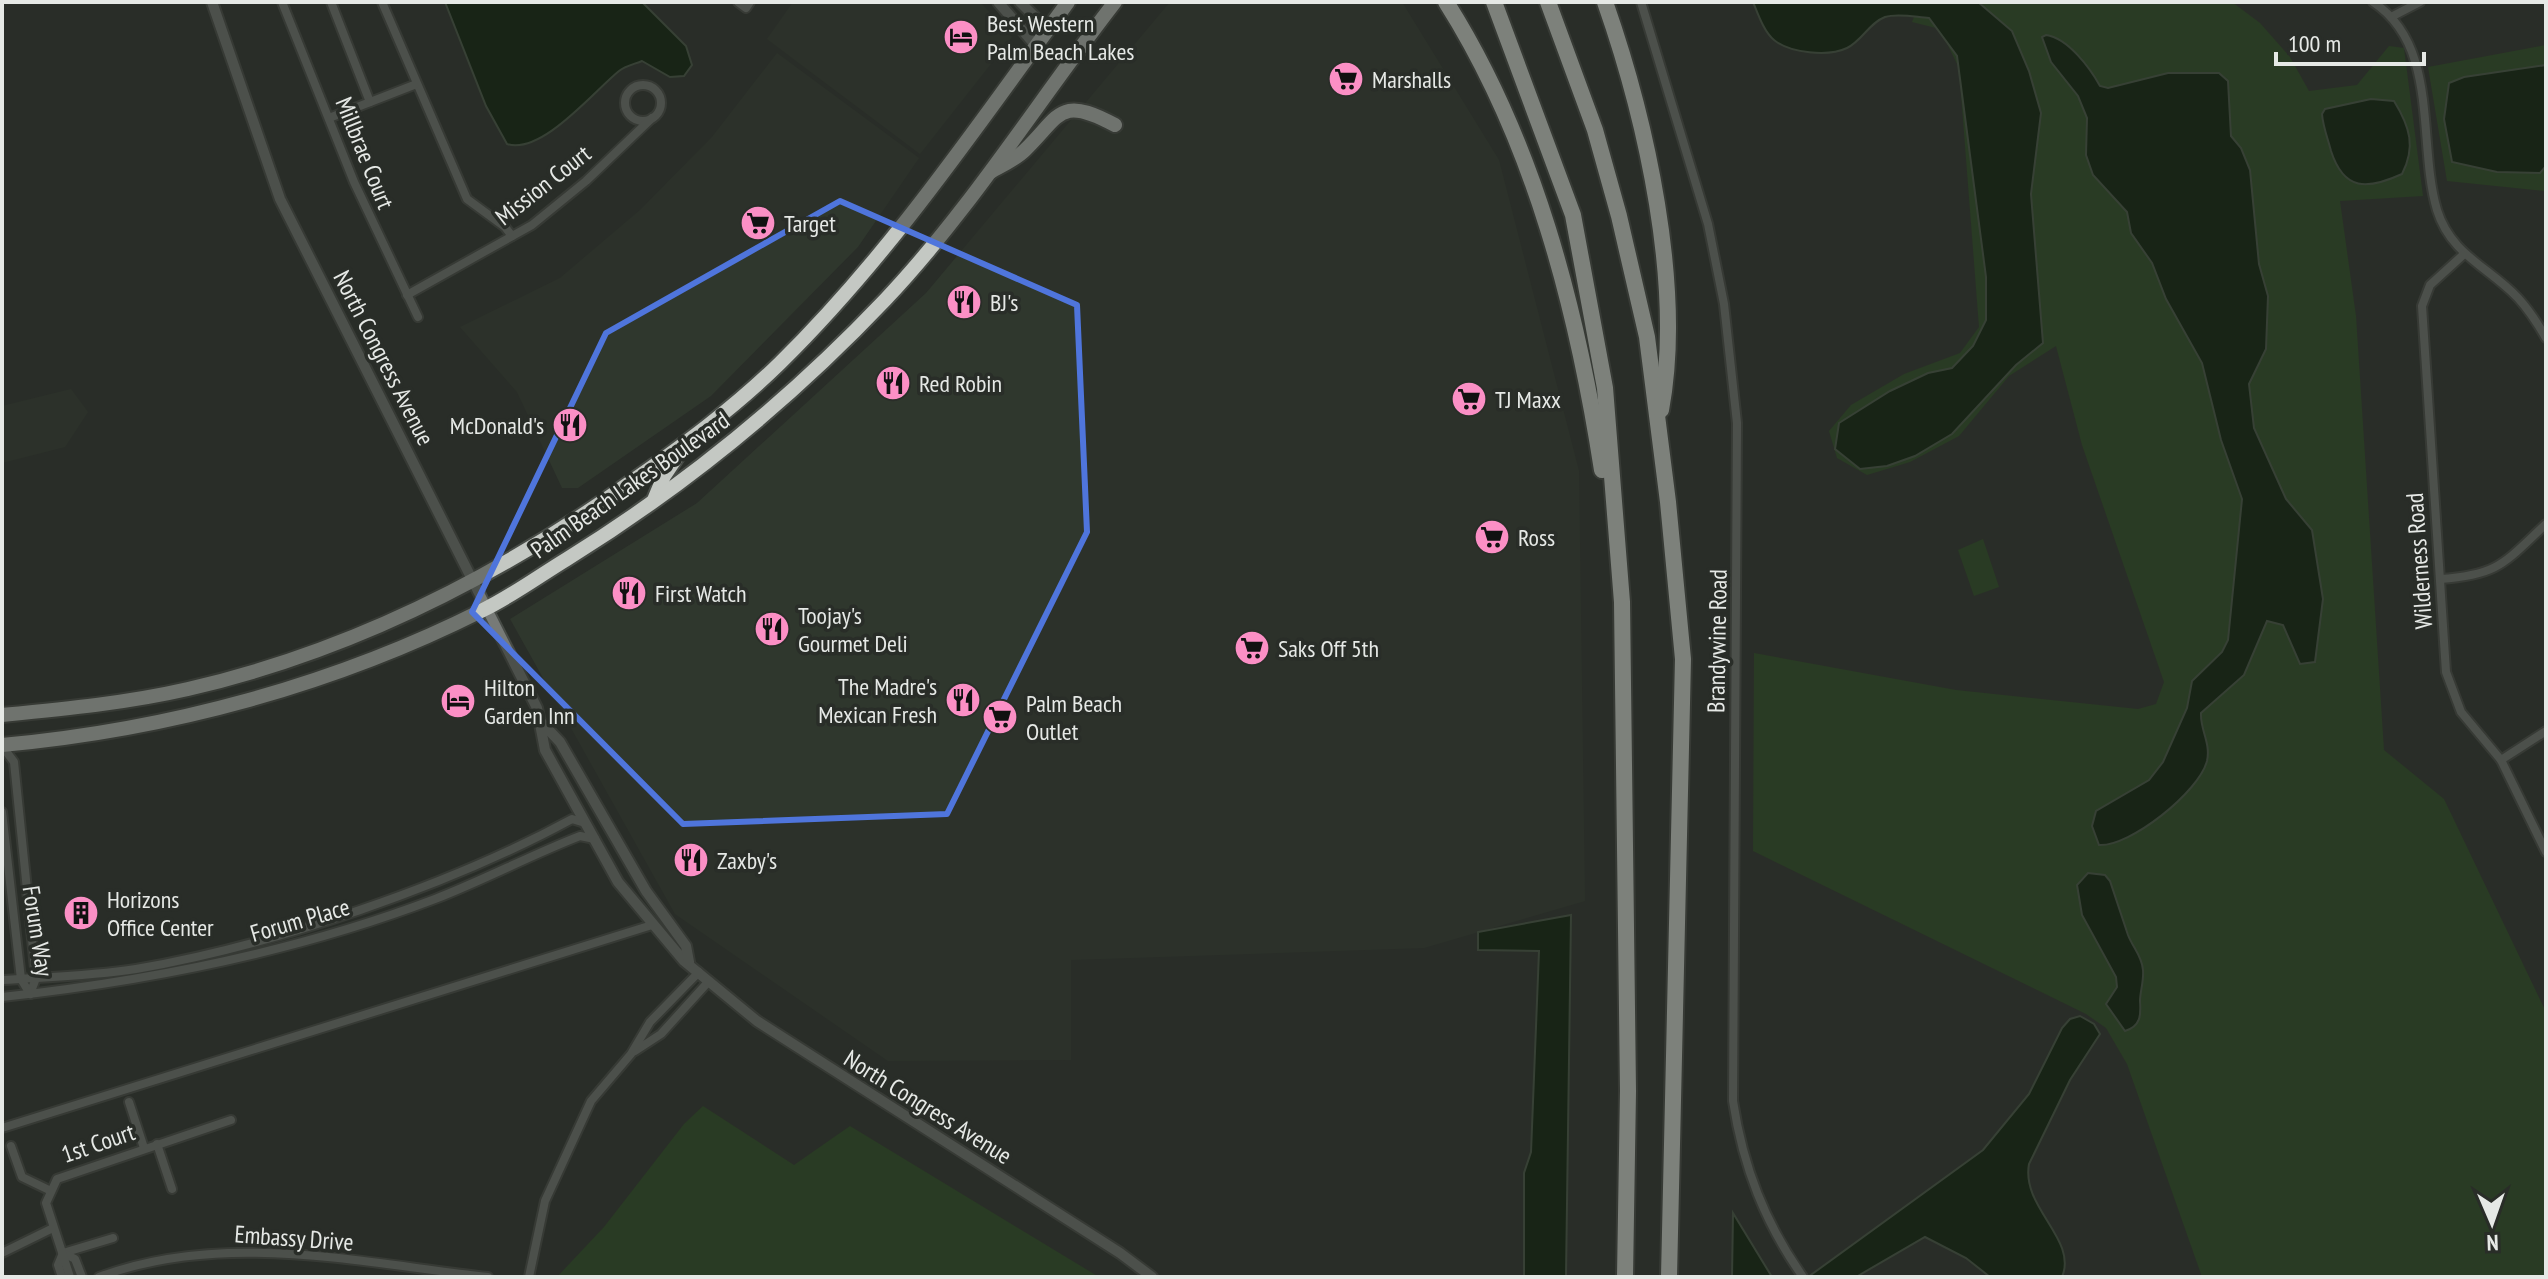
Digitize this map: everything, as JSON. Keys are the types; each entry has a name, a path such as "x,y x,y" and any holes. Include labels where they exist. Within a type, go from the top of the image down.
{"highway":[{"path":"1446,2 1490,87 1531,178 1569,294 1591,396 1622,602"},
{"path":"1494,2 1573,215 1605,388 1622,602 1628,1091 1625,1277"},
{"path":"1548,2 1595,130 1647,337 1683,659 1669,1277"},
{"path":"1605,2 1632,85 1649,156 1660,241 1669,330 1669,366 1657,428"}],"main road":[{"name":"Palm Beach Lakes Boulevard","path":"2,715 148,697 241,675 385,626 473,582 590,511 693,437 780,364 846,293 949,166 1068,2"},
{"name":"Palm Beach Lakes Boulevard","path":"2,745 129,729 240,702 392,650 487,608 654,501 754,424 893,291 985,176 1115,2"},
{"path":"985,176 1023,152 1054,116 1072,111 1090,113 1115,125"},
{"path":"654,501 673,461 693,437"}],"street":[{"name":"North Congress Avenue","path":"212,2 280,199 542,723 560,742 646,891 686,946 689,962"},
{"name":"Millbrae Court","path":"282,2 377,235 418,317"},
{"path":"331,2 370,102"},
{"path":"382,2 414,85 467,199 505,227 512,236"},
{"path":"738,2 746,8 750,2"},
{"path":"998,2 1036,46"},
{"path":"1020,2 1048,30"},
{"name":"Brandywine Road","path":"1641,2 1708,224 1724,304 1737,423 1733,1101 1752,1185 1776,1236 1803,1277"},
{"path":"2373,2 2391,17 2405,36 2416,64 2439,214 2463,255 2517,297 2546,338"},
{"path":"2391,17 2420,2"},
{"path":"329,118 414,85"},
{"path":"637,86 649,86 661,98 660,109 652,118 635,118 627,110 626,98 637,86"},
{"name":"Mission Court","path":"407,295 512,236 586,181 652,118"},
{"name":"Wilderness Road","path":"2463,255 2430,285 2422,306 2449,686 2461,712 2501,760 2546,852"},
{"path":"2440,579 2474,576 2494,570 2546,524"},
{"name":"North Congress Avenue","path":"542,723 545,750 618,882 652,925 699,972 757,1021 1152,1277"},
{"path":"2501,760 2546,731"},
{"name":"Forum Way","path":"2,745 14,762 36,978 30,994"},
{"name":"Forum Way","path":"2,812 21,979 30,994"},
{"name":"Forum Place","path":"2,980 137,969 250,942 401,894 489,859 572,819 585,823"},
{"path":"585,823 600,826 613,835"},
{"name":"Forum Place","path":"2,997 117,984 283,947 437,898 580,836 596,839"},
{"path":"2,1128 652,925"},
{"path":"529,1277 537,1230 558,1167 591,1101 631,1054 650,1022 699,972"},
{"path":"631,1054 661,1034 709,981"},
{"path":"129,1102 144,1148"},
{"name":"1st Court","path":"70,1277 46,1203 49,1190 62,1174 231,1120"},
{"path":"157,1144 172,1189"},
{"path":"11,1146 22,1177 49,1190"},
{"path":"2,1253 53,1228"},
{"path":"63,1253 113,1238"},
{"name":"Embassy Drive","path":"99,1277 169,1258 231,1251 488,1277"},
{"name":"1st Court","path":"62,1277 58,1265 63,1253"},
{"name":"1st Court","path":"63,1253 75,1259 82,1277"}],"highlighted area":[{"path":"840,201 1077,305 1087,532 947,814 683,824 472,612 606,333"}],"shaded area":[{"path":"445,2 642,2 686,46 692,65 684,76 670,77 642,61 627,66 551,131 521,145 507,144 486,106"},
{"path":"793,2 980,2 1012,37 920,154 767,39"},
{"path":"1170,2 1402,2 1499,160 1579,471 1585,901 1424,948 1071,960 1071,1060 888,1061 675,914 510,619 697,503 926,293"},
{"path":"1753,2 1978,2 2012,31 2029,71 2041,113 2031,194 2043,343 2016,365 1952,434 1915,456 1887,466 1860,469 1835,449 1839,423 1890,391 1928,373 1952,368 1973,346 1986,320 1986,277 1957,56 1929,18 1901,15 1879,20 1852,45 1839,51 1799,51 1770,37"},
{"path":"2046,35 2070,48 2100,86 2108,88 2168,73 2219,73 2228,81 2231,136 2241,148 2250,170 2259,264 2268,296 2266,349 2249,384 2254,428 2286,499 2312,530 2323,599 2315,662 2300,664 2283,625 2267,621 2244,675 2201,713 2208,748 2207,761 2201,774 2177,802 2145,827 2128,837 2099,845 2092,826 2096,811 2149,780 2163,762 2187,708 2192,681 2222,652 2228,640 2242,499 2221,440 2202,363 2166,299 2152,263 2131,233 2127,212 2093,175 2086,155 2087,118 2078,96 2051,62 2042,37"},
{"path":"777,53 919,158 858,247 711,396 578,488 562,488 517,392 460,327 560,278 640,210 712,137"},
{"path":"2546,65 2546,166 2540,173 2497,172 2452,162 2444,119 2449,83 2464,77"},
{"path":"2371,99 2394,101 2407,128 2409,155 2402,174 2378,183 2358,184 2343,174 2336,164 2322,114 2325,109"},
{"path":"71,389 88,412 65,447 2,463 2,406"},
{"path":"2088,873 2105,875 2110,881 2128,935 2142,965 2139,1019 2125,1031 2106,1004 2117,987 2116,977 2082,915 2077,885"},
{"path":"1571,915 1566,1277 1524,1277 1524,1173 1531,1152 1539,951 1478,950 1478,932"},
{"path":"2080,1016 2094,1024 2100,1034 2070,1080 2029,1164 2033,1195 2062,1250 2065,1263 2062,1277 1990,1277 1966,1258 1925,1237 1856,1277 1808,1277 1983,1150 2029,1094 2062,1028 2070,1019"},
{"path":"1733,1213 1772,1277 1732,1277"}],"green space":[{"path":"1920,2 2232,2 2260,23 2290,57 2309,91 2357,85 2389,46 2404,48 2423,196 2340,201 2356,316 2384,750 2444,799 2546,1012 2546,1277 2202,1277 2127,1064 2106,1028 2086,1014 1753,851 1754,653 1956,690 2138,709 2156,704 2164,682 2082,445 2056,346 2009,376 1959,436 1910,462 1867,475 1837,458 1829,431 1851,405 1904,374 1960,353 1979,327 1959,68 1940,29 1912,22"},
{"path":"2546,45 2546,194 2544,191 2447,181 2428,67"},
{"path":"1983,539 1999,587 1974,596 1958,550"},
{"path":"703,1106 794,1165 850,1126 1099,1277 557,1277 604,1227 684,1124"}],"place":[{"name":"Best Western Palm Beach Lakes","path":"961,37"},
{"name":"Marshalls","path":"1346,79"},
{"name":"Target","path":"758,223"},
{"name":"BJ's","path":"964,302"},
{"name":"Red Robin","path":"893,383"},
{"name":"TJ Maxx","path":"1469,399"},
{"name":"McDonald's","path":"570,425"},
{"name":"Ross","path":"1492,537"},
{"name":"First Watch","path":"629,593"},
{"name":"Toojay's Gourmet Deli","path":"772,629"},
{"name":"Saks Off 5th","path":"1252,648"},
{"name":"The Madre's Mexican Fresh","path":"963,700"},
{"name":"Hilton Garden Inn","path":"458,701"},
{"name":"Palm Beach Outlet","path":"1000,717"},
{"name":"Zaxby's","path":"691,860"},
{"name":"Horizons Office Center","path":"81,913"}]}
